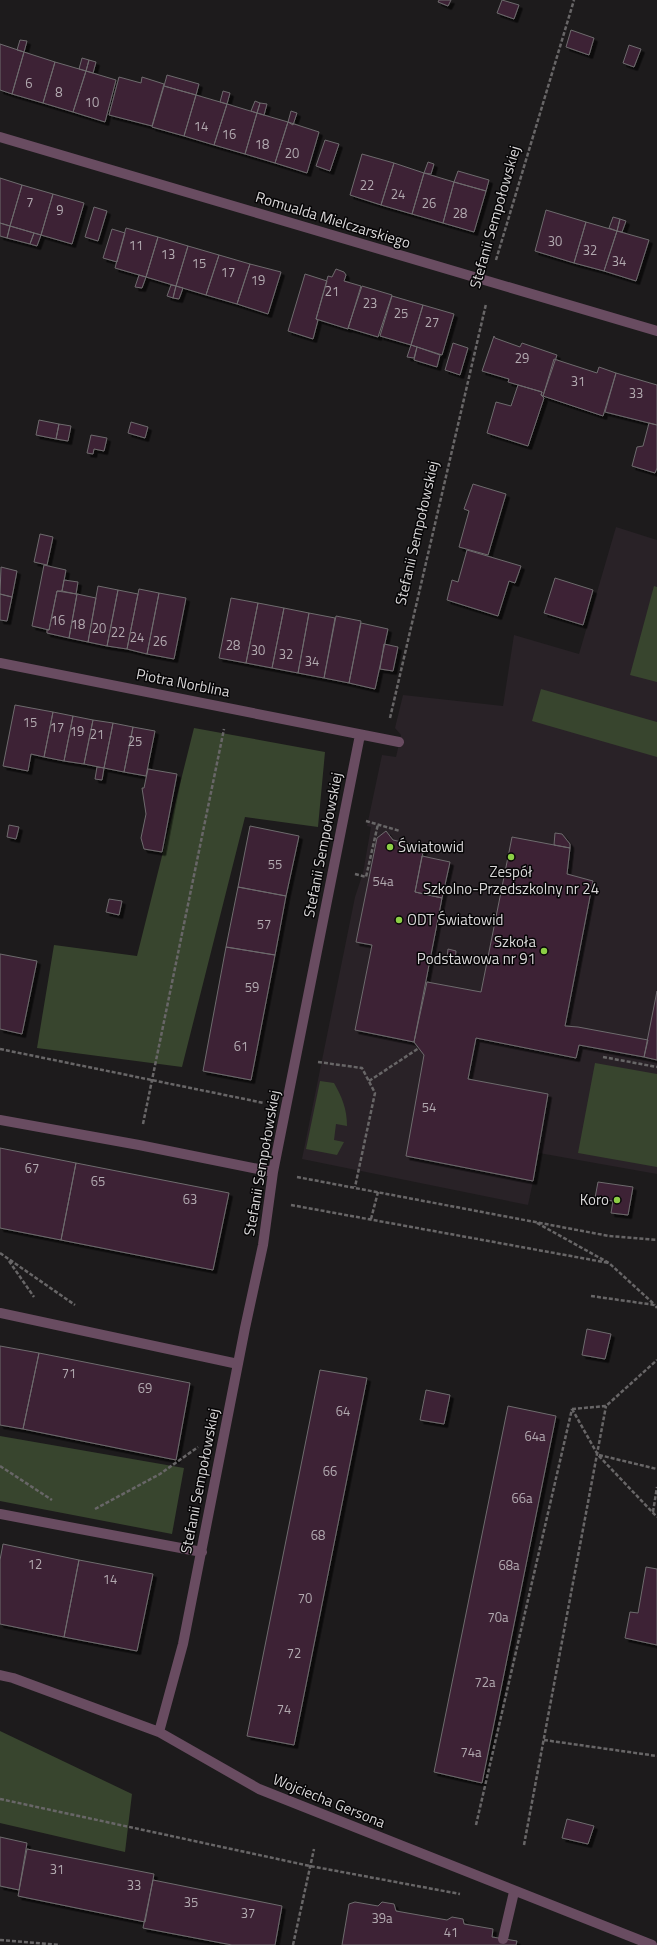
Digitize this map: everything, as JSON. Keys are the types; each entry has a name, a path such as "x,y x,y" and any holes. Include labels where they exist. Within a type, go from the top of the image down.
{"street":[{"name":"Romualda Mielczarskiego","path":"0,137 657,331"},
{"name":"Piotra Norblina","path":"0,663 228,707 360,735"},
{"path":"360,735 399,742"},
{"name":"Stefanii Sempołowskiej","path":"159,1732 184,1644 238,1364 263,1245 273,1172 360,735"},
{"path":"0,1120 139,1144 273,1172"},
{"path":"0,1313 238,1364"},
{"path":"0,1514 202,1552"},
{"name":"Wojciecha Gersona","path":"0,1675 13,1678 159,1732 258,1789 514,1892 652,1945"},
{"path":"503,1939 514,1892"}],"path":[{"name":"Stefanii Sempołowskiej","path":"385,739 490,282 574,0"},
{"path":"142,1129 228,707"},
{"path":"367,821 400,831"},
{"path":"353,874 366,877 378,824"},
{"path":"369,1081 419,1048"},
{"path":"0,1049 266,1104"},
{"path":"603,1057 657,1067"},
{"path":"318,1062 362,1068 375,1093 354,1187"},
{"path":"297,1177 609,1236 657,1240"},
{"path":"371,1220 378,1192"},
{"path":"291,1205 609,1263"},
{"path":"535,1222 609,1263 656,1306"},
{"path":"0,1252 80,1308"},
{"path":"8,1259 53,1324"},
{"path":"591,1296 656,1306"},
{"path":"572,1409 606,1406 657,1360"},
{"path":"524,1844 606,1406"},
{"path":"572,1409 598,1455 657,1517"},
{"path":"476,1825 572,1409"},
{"path":"73,1528 75,1520 160,1474 202,1444"},
{"path":"598,1455 657,1469"},
{"path":"0,1466 53,1501"},
{"path":"653,1512 657,1486"},
{"path":"544,1740 657,1756"},
{"path":"0,1799 310,1866 465,1895"},
{"path":"293,1945 314,1849"},
{"path":"0,1940 60,1945"}],"shaded area":[{"name":"Zespół Szkolno-Przedszkolny nr 24","path":"616,527 657,540 657,1174 539,1153 528,1205 302,1159 355,897 363,873 371,827 367,826 382,755 396,757 401,735 395,728 403,695 503,706 514,635 579,654"}],"green space":[{"path":"654,586 657,587 657,682 630,675"},
{"path":"541,689 657,722 657,757 532,721"},
{"path":"194,728 325,752 318,827 245,817 182,1067 37,1048 54,945 137,956"},
{"path":"595,1063 657,1074 657,1167 578,1153"},
{"path":"320,1081 334,1083 342,1098 345,1109 347,1126 336,1124 334,1140 344,1142 337,1155 306,1149"},
{"path":"0,1436 184,1468 172,1534 0,1501"},
{"path":"0,1731 132,1794 125,1852 0,1823"}],"building":[{"path":"439,0 451,0 448,6 438,2"},
{"path":"502,0 519,5 514,19 497,13"},
{"path":"571,30 594,38 589,55 566,47"},
{"path":"20,40 27,41 24,52 17,50"},
{"path":"0,44 24,52 12,94 0,90"},
{"path":"629,45 641,49 634,67 623,63"},
{"path":"24,52 55,62 43,103 12,94"},
{"path":"82,58 89,60 86,71 79,69"},
{"path":"89,60 96,62 93,73 86,71"},
{"path":"55,62 86,71 73,112 43,103"},
{"path":"86,71 116,80 105,122 73,112"},
{"path":"167,75 199,84 196,95 164,86"},
{"path":"119,77 141,83 142,77 164,84 152,126 109,115"},
{"path":"164,86 196,95 184,136 152,127"},
{"path":"223,91 230,93 227,104 220,102"},
{"path":"196,95 227,104 214,145 184,136"},
{"path":"255,101 260,103 257,113 251,111"},
{"path":"260,103 267,104 264,115 257,113"},
{"path":"227,104 257,113 245,154 214,145"},
{"path":"291,111 297,113 293,125 288,122"},
{"path":"257,113 288,122 275,163 245,154"},
{"path":"288,122 319,132 307,173 275,163"},
{"path":"325,140 339,144 330,171 316,166"},
{"path":"362,154 394,163 381,205 350,195"},
{"path":"428,162 434,164 431,174 424,173"},
{"path":"394,163 424,173 412,214 381,205"},
{"path":"458,171 489,180 486,191 454,182"},
{"path":"424,173 454,182 443,223 412,214"},
{"path":"0,178 22,185 10,226 0,223"},
{"path":"454,182 486,191 474,232 443,223"},
{"path":"22,185 53,194 41,235 10,226"},
{"path":"53,194 84,203 72,244 41,235"},
{"path":"94,207 107,211 98,241 85,237"},
{"path":"546,210 586,222 574,263 535,251"},
{"path":"613,217 620,219 617,231 609,228"},
{"path":"620,219 626,221 622,232 617,231"},
{"path":"586,222 617,231 604,271 574,263"},
{"path":"0,223 10,226 7,238 0,236"},
{"path":"10,226 34,233 30,244 7,238"},
{"path":"126,228 158,237 146,277 115,268"},
{"path":"112,229 125,233 117,262 103,258"},
{"path":"617,231 649,240 636,281 604,271"},
{"path":"34,233 41,235 37,246 30,244"},
{"path":"158,237 188,246 176,286 146,277"},
{"path":"188,246 219,255 206,295 176,286"},
{"path":"219,255 250,264 237,304 206,295"},
{"path":"250,264 281,272 268,314 237,304"},
{"path":"336,269 344,272 346,275 344,281 361,286 348,329 316,319 328,276 332,277"},
{"path":"305,274 327,281 316,319 318,320 313,339 288,331"},
{"path":"139,275 146,277 142,288 135,287"},
{"path":"171,285 176,286 173,298 167,296"},
{"path":"176,286 183,288 179,299 173,298"},
{"path":"362,286 392,295 378,337 348,328"},
{"path":"392,296 423,305 411,345 380,336"},
{"path":"423,305 454,314 442,355 411,345"},
{"path":"494,336 495,338 520,347 522,343 557,355 543,396 541,395 542,392 508,382 509,379 482,371"},
{"path":"453,343 468,348 460,375 445,370"},
{"path":"411,345 417,347 414,358 407,357"},
{"path":"417,347 440,355 437,367 414,360"},
{"path":"554,359 597,373 599,367 616,373 603,416 543,396"},
{"path":"616,373 657,385 657,425 605,412"},
{"path":"518,385 542,392 541,395 544,398 528,446 487,433 496,402 511,406"},
{"path":"39,420 59,424 56,439 36,435"},
{"path":"131,422 148,427 145,438 128,433"},
{"path":"649,423 657,425 657,468 655,473 632,466 637,447 643,446"},
{"path":"59,424 71,426 68,441 56,439"},
{"path":"91,435 107,438 104,451 94,449 93,454 87,453"},
{"path":"473,484 506,494 488,555 459,547 469,511 464,509"},
{"path":"40,534 53,537 47,565 34,562"},
{"path":"467,550 521,566 515,583 509,581 498,616 447,600 452,580 458,582"},
{"path":"44,565 66,570 62,591 57,591 49,630 32,626"},
{"path":"1,567 17,571 12,597 0,594"},
{"path":"555,578 593,590 583,625 544,613"},
{"path":"64,580 78,582 76,594 62,591"},
{"path":"98,586 118,590 107,646 88,642"},
{"path":"139,589 159,593 147,654 127,649"},
{"path":"118,590 138,594 127,649 107,646"},
{"path":"57,591 77,594 69,638 47,633 47,630 49,630"},
{"path":"159,593 186,598 174,659 147,654"},
{"path":"0,594 12,597 7,621 0,620"},
{"path":"77,594 96,598 88,642 69,638"},
{"path":"231,598 258,603 246,663 219,658"},
{"path":"258,603 284,608 272,668 246,663"},
{"path":"284,608 309,613 298,673 272,668"},
{"path":"309,613 335,618 324,678 298,673"},
{"path":"336,616 361,621 349,683 324,678"},
{"path":"361,623 388,629 375,689 349,683"},
{"path":"384,644 398,647 393,671 380,669"},
{"path":"15,705 53,712 44,757 31,754 28,771 3,766"},
{"path":"53,712 73,716 64,761 44,757"},
{"path":"73,716 93,720 84,764 64,761"},
{"path":"93,720 113,723 104,768 84,764"},
{"path":"113,723 133,727 124,772 104,768"},
{"path":"133,727 155,731 146,776 124,772"},
{"path":"97,767 104,768 102,780 95,779"},
{"path":"148,769 177,774 162,852 144,849 141,838 146,814 142,788 144,788"},
{"path":"9,825 19,827 16,839 7,837"},
{"path":"250,826 299,836 286,896 238,887"},
{"name":"ODT Światowid","path":"386,831 393,840 424,847 415,892 442,898 414,1042 355,1030 372,945 356,942 377,838"},
{"path":"555,833 562,834 570,844 570,848 554,845"},
{"path":"512,837 570,848 567,874 593,881 565,1026 648,1040 644,1057 579,1045 576,1058 476,1038 468,1079 548,1094 533,1181 406,1156 424,1055 414,1042 427,982 481,992"},
{"path":"422,856 450,862 442,898 415,892"},
{"path":"238,887 286,896 275,955 226,947"},
{"path":"109,899 122,901 119,915 106,912"},
{"path":"226,947 275,955 251,1080 203,1071"},
{"path":"448,949 456,951 455,960 447,958"},
{"path":"0,954 37,961 22,1034 0,1029"},
{"path":"657,991 657,1060 644,1057"},
{"path":"0,1148 76,1163 61,1240 0,1228"},
{"path":"76,1163 229,1193 213,1270 61,1240"},
{"name":"Koro","path":"598,1182 633,1187 628,1215 611,1213 613,1201 595,1198"},
{"path":"587,1329 611,1334 605,1359 582,1355"},
{"path":"0,1346 39,1353 23,1429 0,1425"},
{"path":"39,1353 190,1383 176,1460 23,1429"},
{"path":"320,1370 367,1378 294,1745 247,1736"},
{"path":"426,1390 450,1395 444,1424 420,1420"},
{"path":"508,1406 556,1416 482,1783 434,1772"},
{"path":"3,1544 79,1560 64,1637 0,1624 0,1560"},
{"path":"79,1560 153,1574 137,1651 64,1637"},
{"path":"646,1567 657,1569 657,1645 625,1638 630,1612 638,1613"},
{"path":"567,1819 594,1826 588,1844 562,1838"},
{"path":"0,1837 27,1843 19,1890 0,1886"},
{"path":"27,1849 154,1874 145,1922 18,1896"},
{"path":"153,1880 282,1906 275,1945 232,1945 143,1928"},
{"path":"355,1902 378,1906 382,1902 394,1904 396,1911 447,1920 452,1917 463,1919 464,1924 493,1929 492,1937 517,1941 516,1945 342,1945 349,1904"}],"place":[{"name":"Światowid","path":"390,847"},
{"name":"Zespół Szkolno-Przedszkolny nr 24","path":"511,857"},
{"name":"ODT Światowid","path":"399,920"},
{"name":"Szkoła Podstawowa nr 91","path":"544,951"},
{"name":"Koro","path":"617,1200"}]}
